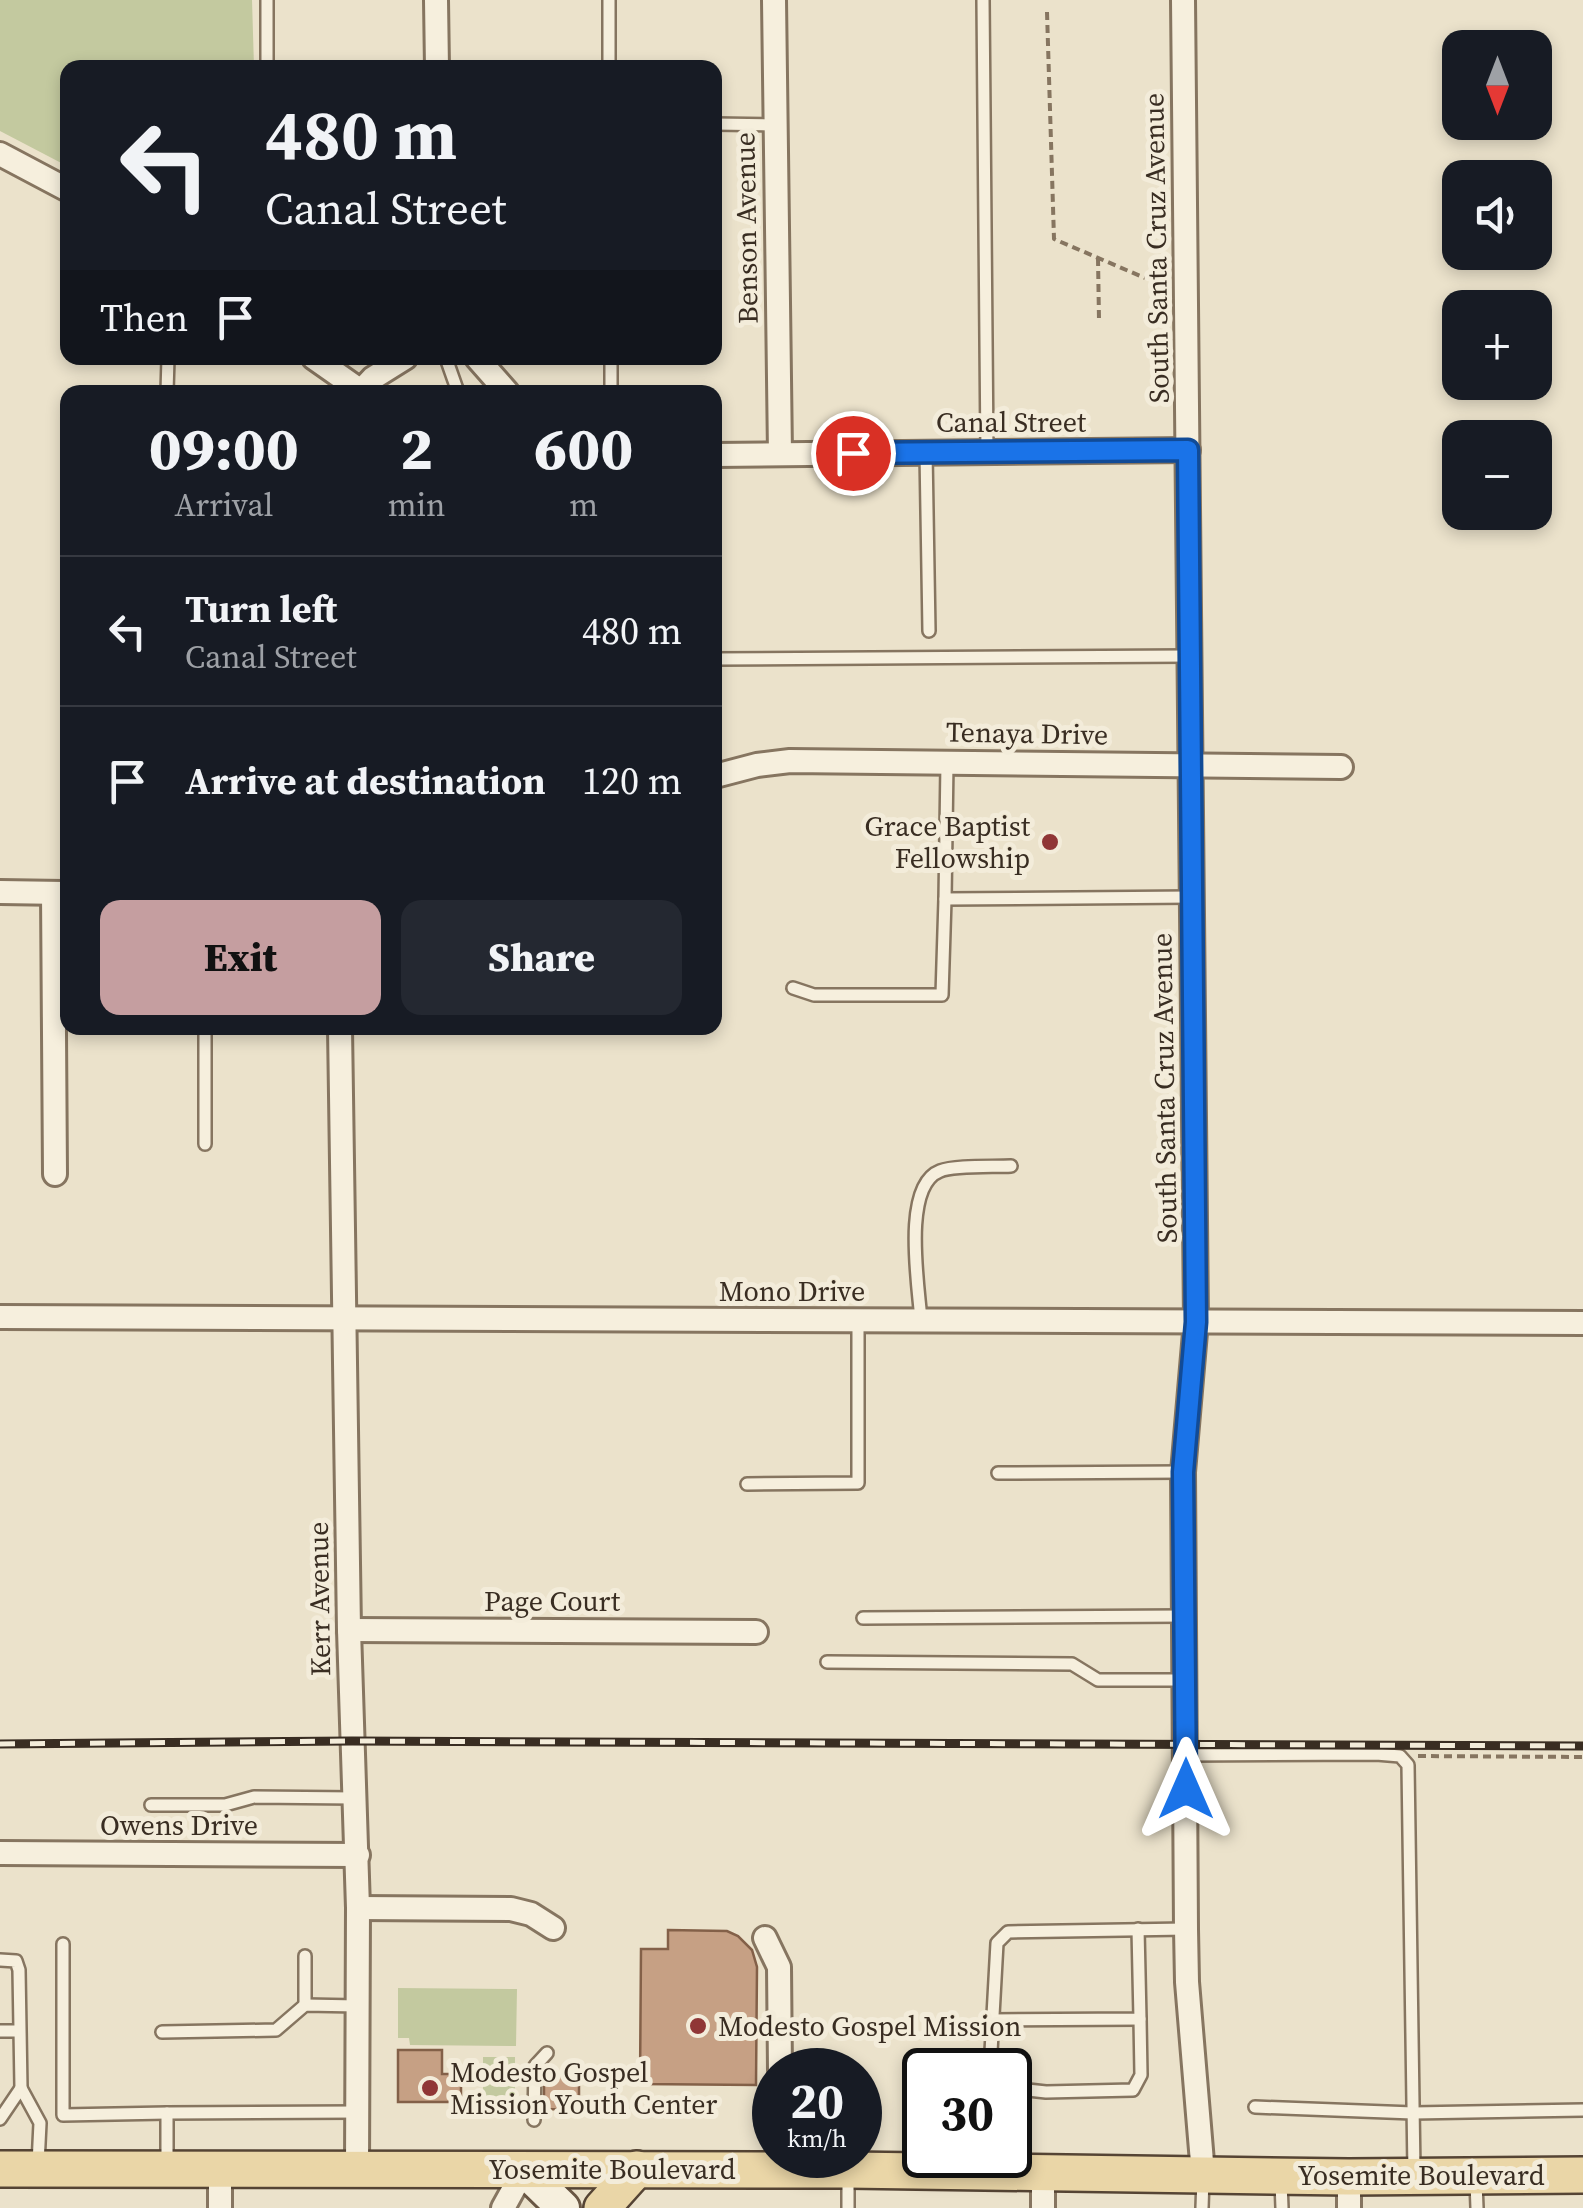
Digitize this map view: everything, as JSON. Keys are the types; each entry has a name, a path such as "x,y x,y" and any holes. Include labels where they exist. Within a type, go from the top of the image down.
{"main road":[{"name":"Yosemite Boulevard","path":"0,2168 524,2170 752,2163"},
{"path":"602,2208 637,2169"},
{"path":"524,2170 563,2208"},
{"name":"Yosemite Boulevard","path":"1032,2170 1202,2191 1281,2192 1349,2192 1414,2176 1476,2192 1583,2175"}],"street":[{"path":"436,0 437,60"},
{"name":"Benson Avenue","path":"774,0 780,454"},
{"name":"South Santa Cruz Avenue","path":"1183,0 1196,1322 1183,1472 1186,1929 1202,2191"},
{"path":"1,158 60,186"},
{"path":"324,365 351,385"},
{"path":"367,385 393,365"},
{"path":"484,365 501,385"},
{"name":"Canal Street","path":"722,454 1188,450"},
{"name":"Tenaya Drive","path":"722,774 790,760 1341,767"},
{"path":"0,892 60,893 55,1174"},
{"name":"Kerr Avenue","path":"340,1035 348,1630 358,1856 357,2170"},
{"name":"Mono Drive","path":"0,1317 1583,1323"},
{"name":"Page Court","path":"348,1630 756,1632"},
{"name":"Owens Drive","path":"0,1853 358,1856"},
{"path":"358,1908 511,1909 531,1914 553,1928"},
{"path":"765,1938 780,1966 780,2048"},
{"path":"220,2168 220,2208"},
{"path":"503,2208 524,2170"},
{"path":"1042,2172 1043,2208"}],"lane":[{"path":"267,0 267,60"},
{"path":"609,0 609,60"},
{"path":"983,0 987,453"},
{"path":"722,124 774,124"},
{"path":"926,452 929,631"},
{"path":"722,659 1189,656"},
{"path":"793,988 814,995 942,995 947,763"},
{"path":"945,899 1192,896"},
{"path":"205,1144 206,1035"},
{"path":"921,1322 916,1212 922,1188 939,1171 1011,1166"},
{"path":"746,1484 858,1483 858,1322"},
{"path":"998,1473 1183,1472"},
{"path":"863,1618 1184,1616"},
{"path":"827,1662 1072,1664 1098,1680 1185,1680"},
{"path":"1185,1754 1400,1756 1408,1765 1414,2176"},
{"path":"152,1806 226,1805 254,1797 354,1798"},
{"path":"1032,2087 1133,2090 1139,2082 1138,1929"},
{"path":"991,2048 997,1943 1008,1932 1186,1929"},
{"path":"62,1944 62,2115 357,2112"},
{"path":"305,2005 306,1956"},
{"path":"0,1960 16,1961 19,1970 20,2088 40,2123 38,2168"},
{"path":"162,2032 276,2030 305,2005 358,2006"},
{"path":"992,2020 1104,2025 1140,2019"},
{"path":"0,2030 19,2031"},
{"path":"534,2120 535,2066 547,2053"},
{"path":"0,2118 20,2088"},
{"path":"1255,2108 1413,2113 1583,2110"},
{"path":"167,2168 168,2113"},
{"path":"848,2178 848,2208"}],"path":[{"path":"1047,12 1054,239 1145,278"},
{"path":"1098,258 1098,320"},
{"path":"1400,1756 1583,1757"}],"green space":[{"path":"0,0 252,0 254,60 60,60 60,162 0,131"},
{"path":"398,1988 517,1989 516,2046 410,2045 409,2038 398,2038"},
{"path":"483,2057 515,2057 515,2098 483,2098"}],"building":[{"name":"Modesto Gospel Mission","path":"668,1930 727,1931 752,1950 757,1967 752,2085 640,2084 641,1949 668,1949"},
{"name":"Modesto Gospel Mission Youth Center","path":"398,2050 442,2050 442,2074 461,2074 461,2102 398,2102"},
{"path":"552,2074 572,2074 572,2083 579,2083 579,2110 544,2109 544,2083 552,2083"}],"railway":[{"path":"0,1744 352,1741 1583,1746"}],"place":[{"name":"Grace Baptist Fellowship","path":"1050,842"},
{"name":"Modesto Gospel Mission","path":"698,2026"},
{"name":"Modesto Gospel Mission Youth Center","path":"430,2088"}],"route":[{"path":"853,453 1188,450 1196,1322 1183,1472 1186,1789"}]}
